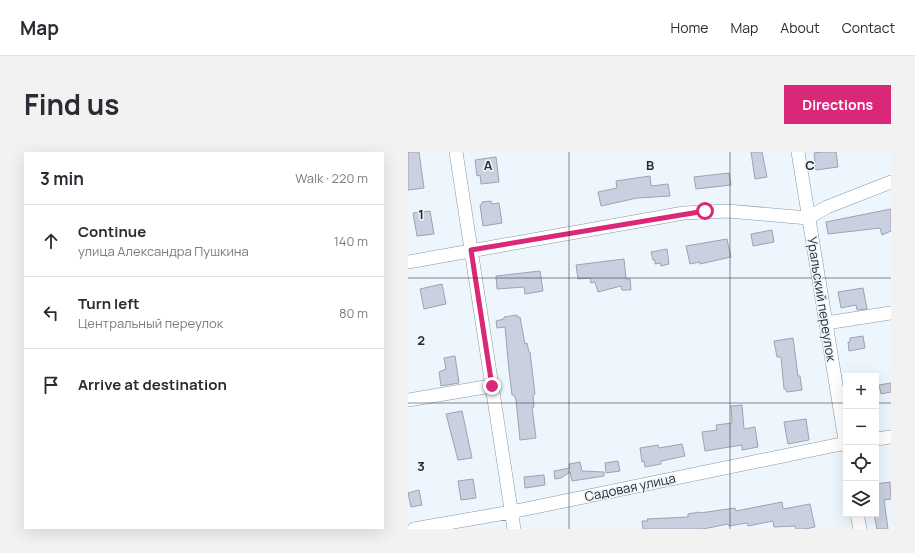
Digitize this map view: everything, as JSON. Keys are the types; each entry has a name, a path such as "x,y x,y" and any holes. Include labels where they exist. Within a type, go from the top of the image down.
{"street":[{"path":"456,152 514,529"},
{"name":"Уральский переулок","path":"798,152 843,426"},
{"path":"408,262 705,211 728,211 808,218 827,206 891,182"},
{"path":"826,323 891,313"},
{"path":"408,400 492,386"},
{"path":"879,439 891,437"},
{"name":"Садовая улица","path":"414,529 511,512 843,445"},
{"path":"858,517 860,529"}],"building":[{"path":"408,152 419,152 424,188 408,190"},
{"path":"751,152 762,152 767,177 755,179"},
{"path":"836,152 838,167 816,170 814,153"},
{"path":"496,157 499,182 481,184 480,175 477,176 475,160"},
{"path":"729,173 731,185 696,189 694,177"},
{"path":"650,176 651,186 668,184 670,196 637,198 601,206 598,192 617,188 616,181"},
{"path":"491,201 492,204 499,203 502,223 483,226 480,205 482,202"},
{"path":"891,209 891,231 882,235 880,228 828,234 826,222"},
{"path":"430,211 434,234 417,236 413,213"},
{"path":"772,230 774,242 753,246 751,234"},
{"path":"727,239 731,257 700,264 700,262 690,264 686,246"},
{"path":"667,249 669,264 661,266 660,263 655,264 655,260 653,260 651,252"},
{"path":"624,259 626,279 630,279 631,290 622,290 621,286 598,292 595,282 591,283 590,278 578,279 576,265"},
{"path":"540,271 543,291 525,294 524,287 497,289 496,276"},
{"path":"442,284 446,304 424,309 420,289"},
{"path":"863,288 867,309 857,310 856,305 841,308 838,292"},
{"path":"517,315 517,317 520,317 525,344 527,343 530,352 535,394 533,395 534,407 532,407 536,438 520,440 516,400 514,395 512,395 505,327 497,328 496,321 504,319 504,317"},
{"path":"863,336 865,348 849,351 848,342 850,342 850,338"},
{"path":"793,338 798,376 800,376 802,390 787,392 786,389 784,389 781,357 777,357 774,341"},
{"path":"455,356 459,383 441,386 439,372 446,369 444,358"},
{"path":"891,383 891,392 881,394 879,385"},
{"path":"742,405 744,429 755,427 758,447 742,450 742,445 705,451 702,432 717,430 716,425 732,423 731,406"},
{"path":"462,411 472,458 458,460 446,414"},
{"path":"806,419 809,440 788,444 784,422"},
{"path":"682,444 685,456 661,461 661,464 645,467 644,461 642,462 640,448 658,445 659,448"},
{"path":"618,461 620,471 606,473 605,463"},
{"path":"580,462 582,471 604,472 604,476 572,481 570,472 561,478 555,479 554,471 570,468 569,464"},
{"path":"544,475 545,485 525,488 524,477"},
{"path":"473,479 476,498 461,500 458,481"},
{"path":"890,482 891,499 884,500 888,529 877,529 875,517 879,517 879,484"},
{"path":"419,490 422,505 411,507 408,493"},
{"path":"782,502 783,509 810,504 815,527 796,529 795,526 774,527 773,521 748,526 747,523 729,526 728,524 703,529 643,529 642,521 648,521 647,519 688,517 688,514 735,508 736,511"}],"route":[{"path":"492,386 471,250 684,213 705,211"}]}
